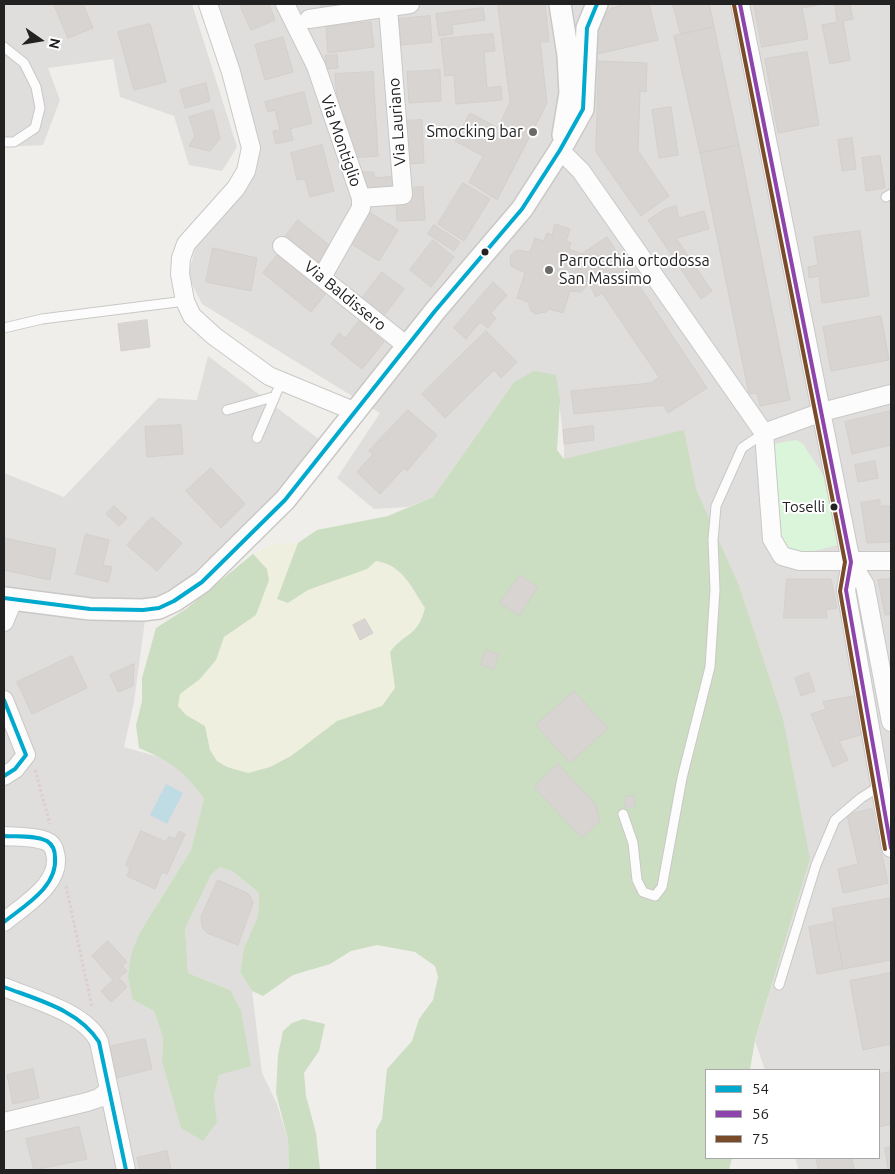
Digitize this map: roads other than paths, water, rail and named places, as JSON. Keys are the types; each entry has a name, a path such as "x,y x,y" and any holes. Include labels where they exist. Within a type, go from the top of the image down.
{"street":[{"path":"208,4 231,72 251,148 246,171 236,188 186,244 181,258 180,274 185,301 192,316 214,336 270,376 356,412"},
{"name":"Via Montiglio","path":"285,4 316,66 360,198 361,208 322,277"},
{"path":"309,19 410,4"},
{"path":"560,4 568,55 570,93 560,150"},
{"path":"4,622 8,599 116,610 159,608 174,601 202,582 285,500 408,346 522,209 560,150 583,109 587,28 597,4"},
{"path":"740,4 851,562 865,586 891,722"},
{"name":"Via Lauriano","path":"360,198 403,195 388,8"},
{"path":"560,150 581,171 764,433 772,539 782,556 800,561 851,562 891,560"},
{"name":"Via Baldissero","path":"282,246 408,346"},
{"path":"764,433 822,412 891,394"},
{"path":"851,562 846,590 891,848"},
{"path":"4,700 26,755 15,769 4,776"},
{"path":"4,836 45,840 54,849 58,862 56,873 47,885 4,922"},
{"path":"4,987 71,1015 95,1032 99,1042 126,1170"},
{"path":"4,1122 87,1102 99,1098 109,1090"}],"lane":[{"path":"4,47 24,63 36,87 40,108 35,128 14,142 4,142"},
{"path":"4,328 42,319 185,301"},
{"path":"257,438 273,397 282,380"},
{"path":"227,410 273,397"},
{"path":"623,814 633,843 637,880 643,892 655,896 662,887 682,778 710,667 715,590 712,540 716,506 742,448 764,433"},
{"path":"779,985 816,866 835,820 861,798 880,786"}],"water":[{"path":"166,784 183,793 167,824 150,815"}],"place":[{"name":"Smocking bar","path":"533,132"},
{"name":"Parrocchia ortodossa San Massimo","path":"549,270"},
{"name":"Toselli","path":"834,507"}]}
